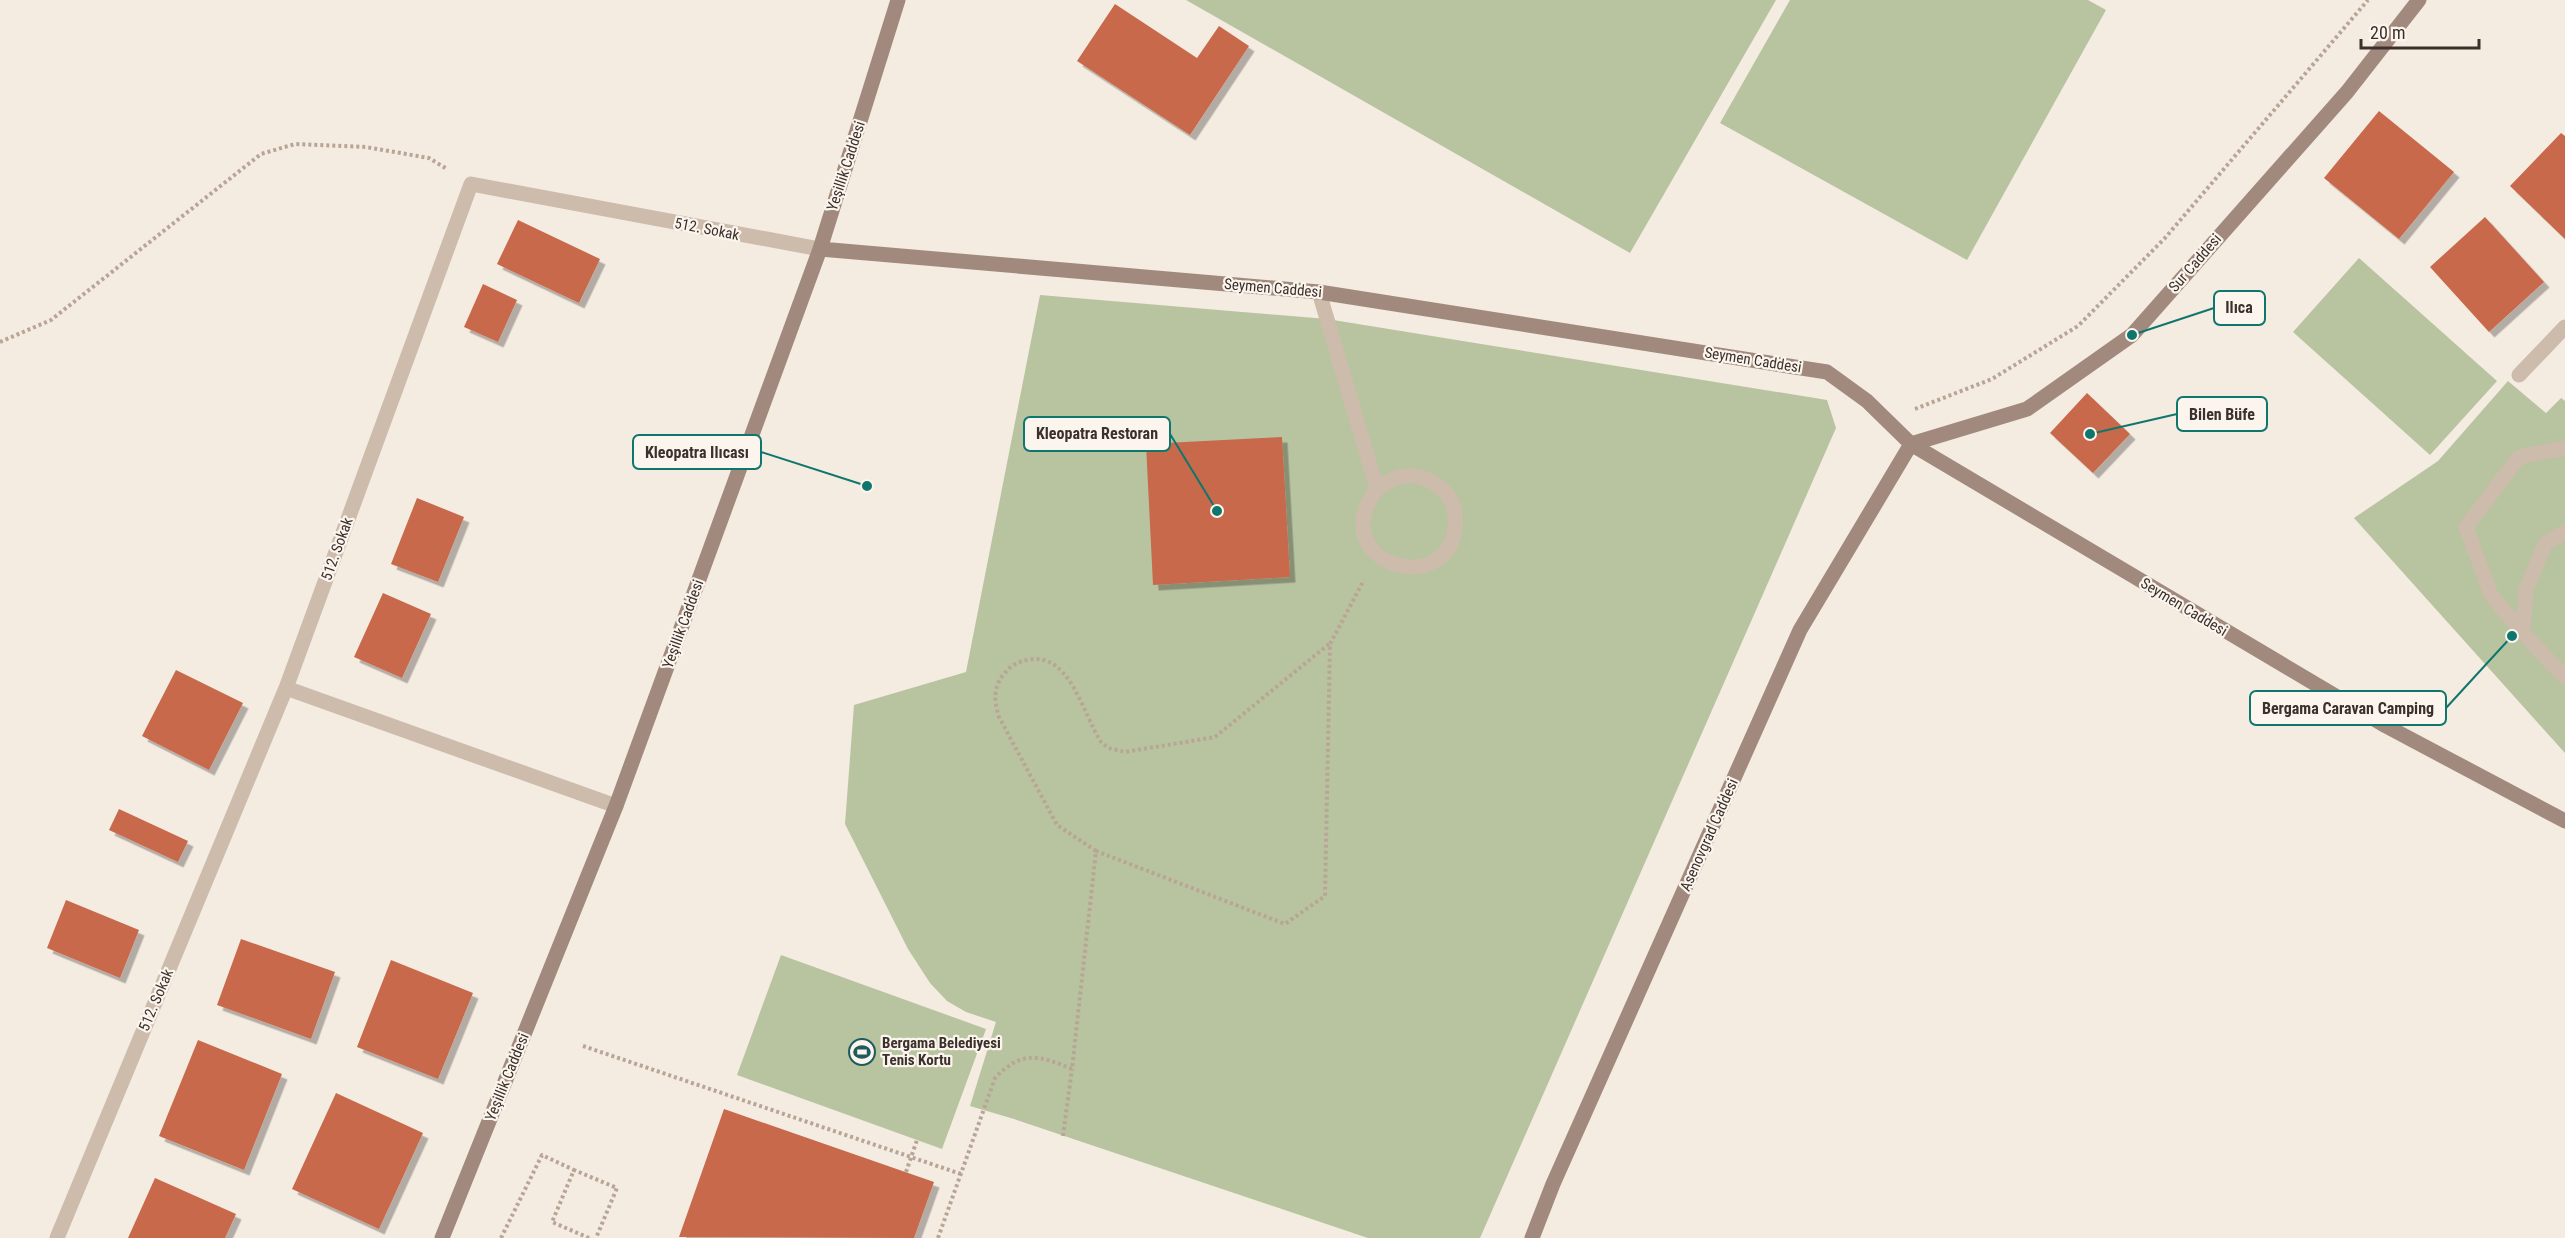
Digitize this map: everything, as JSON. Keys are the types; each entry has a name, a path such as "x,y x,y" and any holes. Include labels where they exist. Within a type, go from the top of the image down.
{"main road":[{"name":"Yeşillik Caddesi","path":"442,1238 616,806 820,249 898,0"},
{"name":"Sur Caddesi","path":"1911,444 2027,409 2132,335 2347,92 2416,1"},
{"name":"Seymen Caddesi","path":"820,249 1319,292 1827,372 1867,401 1911,444 2386,726 2565,821"},
{"name":"Asenovgrad Caddesi","path":"1532,1238 1553,1184 1800,630 1911,444"}],"street":[{"name":"512. Sokak","path":"57,1238 286,688 471,183 820,249"},
{"path":"1319,292 1377,489"},
{"path":"2519,375 2565,327"},
{"path":"2565,448 2519,457 2466,527 2491,595 2523,633 2565,676"},
{"path":"1406,476 1422,477 1437,484 1448,496 1455,510 1455,526 1451,542 1443,554 1431,563 1418,568 1396,566 1377,555 1368,544 1363,523 1368,502 1377,489 1391,480 1406,476"},
{"path":"2523,633 2526,589 2545,544 2565,532"},
{"path":"286,688 616,806"}],"path":[{"path":"1888,420 1992,379 2078,326 2165,238 2368,0"},
{"path":"0,342 51,320 261,154 295,144 366,147 429,158 471,183"},
{"path":"1330,644 1325,896 1285,924 1096,851 1057,825 994,704 995,690 1000,678 1009,668 1021,661 1033,658 1058,666 1066,675 1101,742 1108,748 1125,752 1215,737 1330,644 1377,555"},
{"path":"1063,1136 1096,851"},
{"path":"584,1047 961,1174"},
{"path":"938,1238 995,1078 1006,1067 1020,1059 1036,1057 1072,1069"},
{"path":"906,1173 917,1140"},
{"path":"501,1238 542,1155 617,1188 596,1238"},
{"path":"574,1170 552,1222 589,1238"},
{"path":"567,1238 571,1230"}],"green space":[{"path":"1186,0 1776,0 1630,253"},
{"path":"1790,0 2088,0 2106,10 1967,260 1720,123"},
{"path":"2359,258 2497,381 2430,455 2293,332"},
{"path":"1040,295 1327,319 1827,400 1836,428 1480,1238 1368,1238 970,1106 996,1022 966,1012 947,1001 930,983 908,949 845,824 854,705 966,672"},
{"path":"2508,381 2546,413 2561,398 2565,401 2565,753 2354,518 2438,461"},
{"name":"Bergama Belediyesi Tenis Kortu","path":"781,955 986,1029 942,1149 737,1075"}],"building":[{"path":"1115,4 1197,58 1219,26 1249,46 1190,135 1077,61"},
{"path":"2379,111 2454,172 2399,239 2324,178"},
{"path":"2561,133 2565,136 2565,239 2510,186"},
{"path":"2485,217 2544,282 2489,332 2430,267"},
{"path":"518,220 600,259 579,303 497,264"},
{"path":"483,284 517,300 498,342 464,327"},
{"path":"2087,393 2130,434 2093,473 2050,433"},
{"path":"1282,437 1290,577 1153,585 1146,444"},
{"path":"417,498 464,517 438,582 391,564"},
{"path":"383,593 431,614 402,678 354,657"},
{"path":"176,670 243,703 209,770 142,736"},
{"path":"119,809 188,841 178,862 109,830"},
{"path":"66,900 139,930 120,978 47,948"},
{"path":"241,939 335,972 311,1039 217,1005"},
{"path":"391,960 473,993 438,1079 357,1047"},
{"path":"198,1040 282,1074 244,1170 159,1136"},
{"path":"336,1093 423,1133 379,1229 292,1189"},
{"path":"724,1109 934,1182 914,1238 679,1237"},
{"path":"155,1178 236,1214 225,1238 128,1238"}],"place":[{"name":"Ilıca","path":"2132,335"},
{"name":"Bilen Büfe","path":"2090,434"},
{"name":"Kleopatra Ilıcası","path":"867,486"},
{"name":"Kleopatra Restoran","path":"1217,511"},
{"name":"Bergama Caravan Camping","path":"2512,636"},
{"name":"Bergama Belediyesi Tenis Kortu","path":"862,1052"}]}
